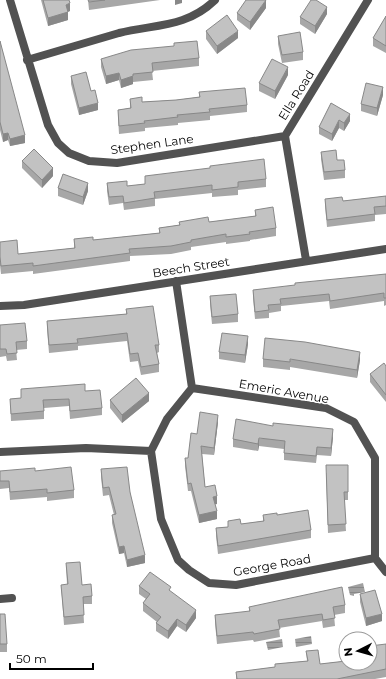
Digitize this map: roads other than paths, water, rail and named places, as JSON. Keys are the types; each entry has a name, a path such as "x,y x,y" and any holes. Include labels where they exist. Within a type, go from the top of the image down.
{"street":[{"name":"Stephen Lane","path":"10,0 48,125 58,143 69,153 89,161 118,163 285,136"},
{"path":"27,60 120,33 182,21 204,11 215,0"},
{"name":"Ella Road","path":"306,260 285,136 368,0"},
{"name":"Beech Street","path":"0,306 24,305 306,260 386,249"},
{"path":"0,452 86,448 150,451 167,419 192,388 176,281"},
{"name":"Emeric Avenue","path":"192,388 326,408 354,422 375,458 375,558"},
{"name":"George Road","path":"150,451 161,519 178,560 209,584 236,585 375,558"},
{"path":"375,558 386,572"},
{"path":"0,599 12,598"}]}
